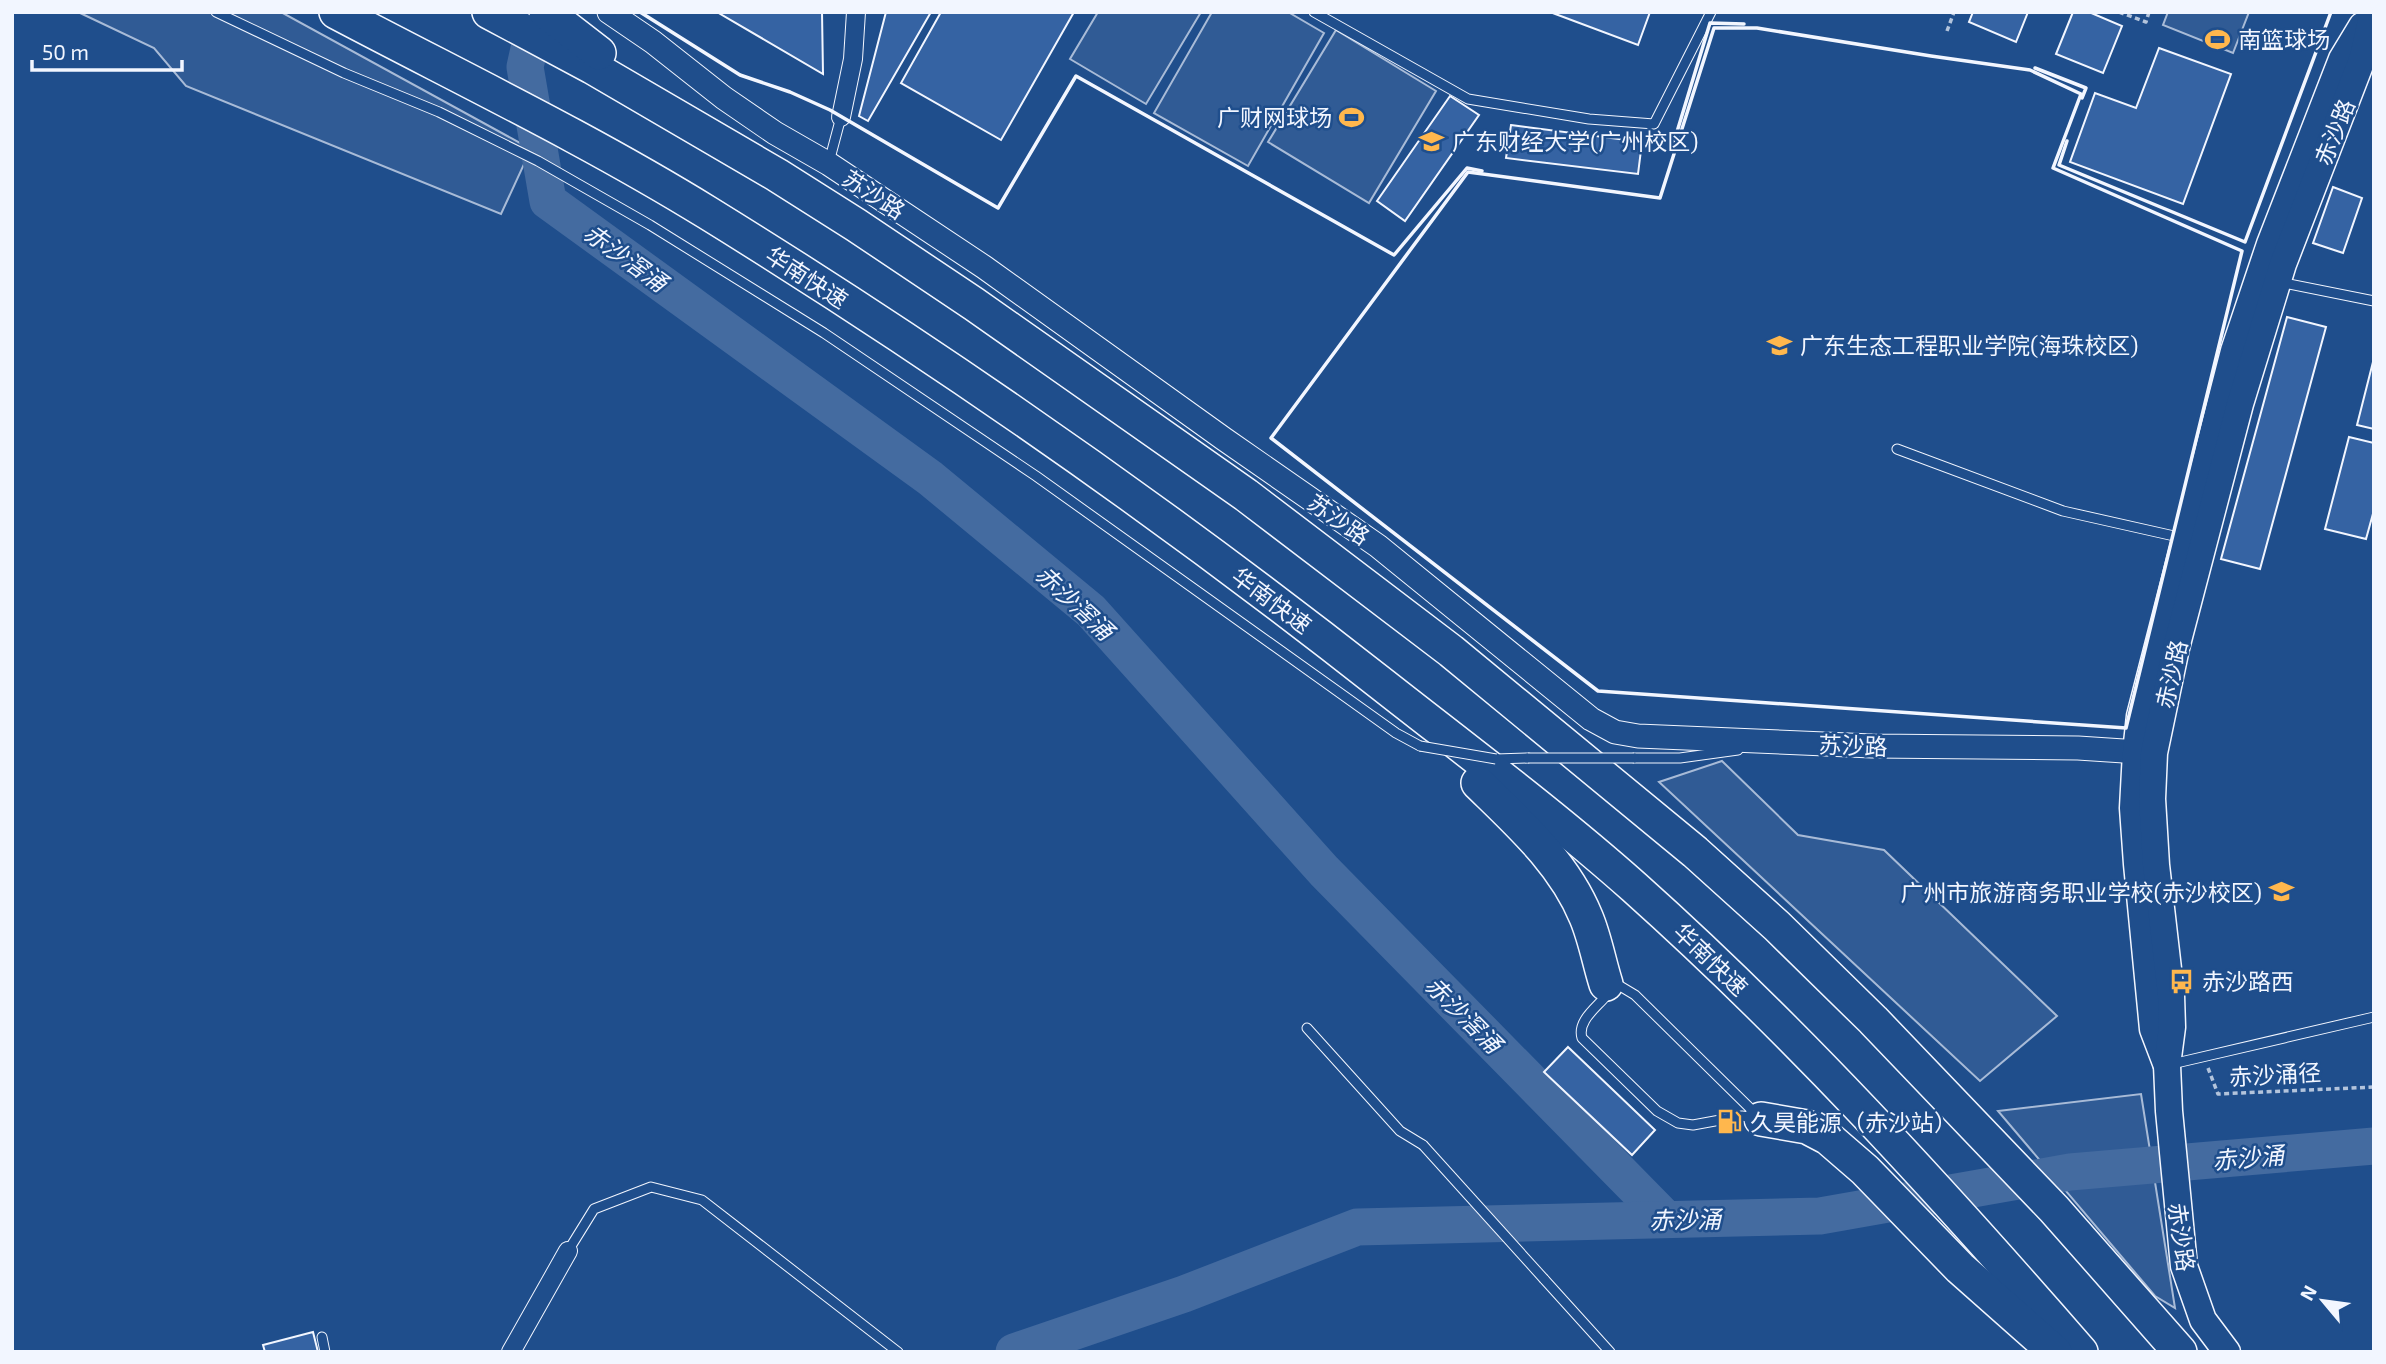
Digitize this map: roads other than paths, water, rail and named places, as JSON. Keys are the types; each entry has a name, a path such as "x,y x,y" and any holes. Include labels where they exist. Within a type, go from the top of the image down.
{"highway":[{"name":"华南快速","path":"336,12 562,129 705,212 935,361 1182,532 1364,670 1544,812 1630,884 1797,1041 1966,1222 2081,1352"},
{"path":"489,12 594,59"},
{"path":"546,12 632,92 777,175 974,304 1246,495 1451,651 1695,852 1777,926 1993,1144 2180,1352"},
{"path":"1364,670 1525,830 1565,876 1587,918 1606,985"},
{"path":"1761,1119 1818,1131 1865,1170 1949,1256 2055,1352"}],"main road":[{"name":"赤沙路","path":"2227,1352 2203,1320 2184,1266 2169,1111 2167,1065 2172,1027 2171,995 2145,752 2176,648 2240,404 2277,281 2363,57 2371,12"},
{"path":"2145,752 2140,716 2234,351 2270,244 2342,59 2371,12"}],"street":[{"name":"苏沙路","path":"609,12 653,42 724,98 984,267 1378,546 1591,719 1615,732 1638,736 1872,746 2078,748 2145,752"},
{"path":"841,117 853,59 856,12"},
{"path":"511,1352 568,1251"}],"lane":[{"path":"216,12 345,73 439,112 538,161 607,200 824,333 1036,476 1396,733 1420,746 1496,759 1680,758 1791,742"},
{"path":"1314,12 1468,99 1589,119 1654,124 1711,12"},
{"path":"829,164 841,117"},
{"path":"2277,281 2374,301"},
{"path":"1897,449 2063,511 2185,539"},
{"path":"1606,985 1620,986 1635,995 1761,1119 1742,1116 1693,1125 1678,1123 1657,1111 1582,1038 1580,1031 1583,1022 1606,996 1606,985"},
{"path":"2167,1065 2374,1017"},
{"path":"1307,1028 1400,1131 1423,1145 1610,1352"},
{"path":"568,1251 594,1209 651,1187 689,1196 702,1200 898,1352"},
{"path":"322,1337 325,1352"}],"waterway":[{"name":"赤沙滘涌","path":"537,12 525,67 548,201 930,478 1091,611 1324,871 1666,1219"},
{"name":"赤沙涌","path":"1014,1352 1184,1294 1357,1227 1820,1216 2070,1172 2374,1146"}],"place":[{"name":"南篮球场","path":"2218,39"},
{"name":"广财网球场","path":"1352,117"},
{"name":"广东财经大学(广州校区)","path":"1432,141"},
{"name":"广东生态工程职业学院(海珠校区)","path":"1780,345"},
{"name":"广州市旅游商务职业学校(赤沙校区)","path":"2282,892"},
{"name":"赤沙路西","path":"2182,981"},
{"name":"久昊能源（赤沙站）","path":"1730,1122"}]}
